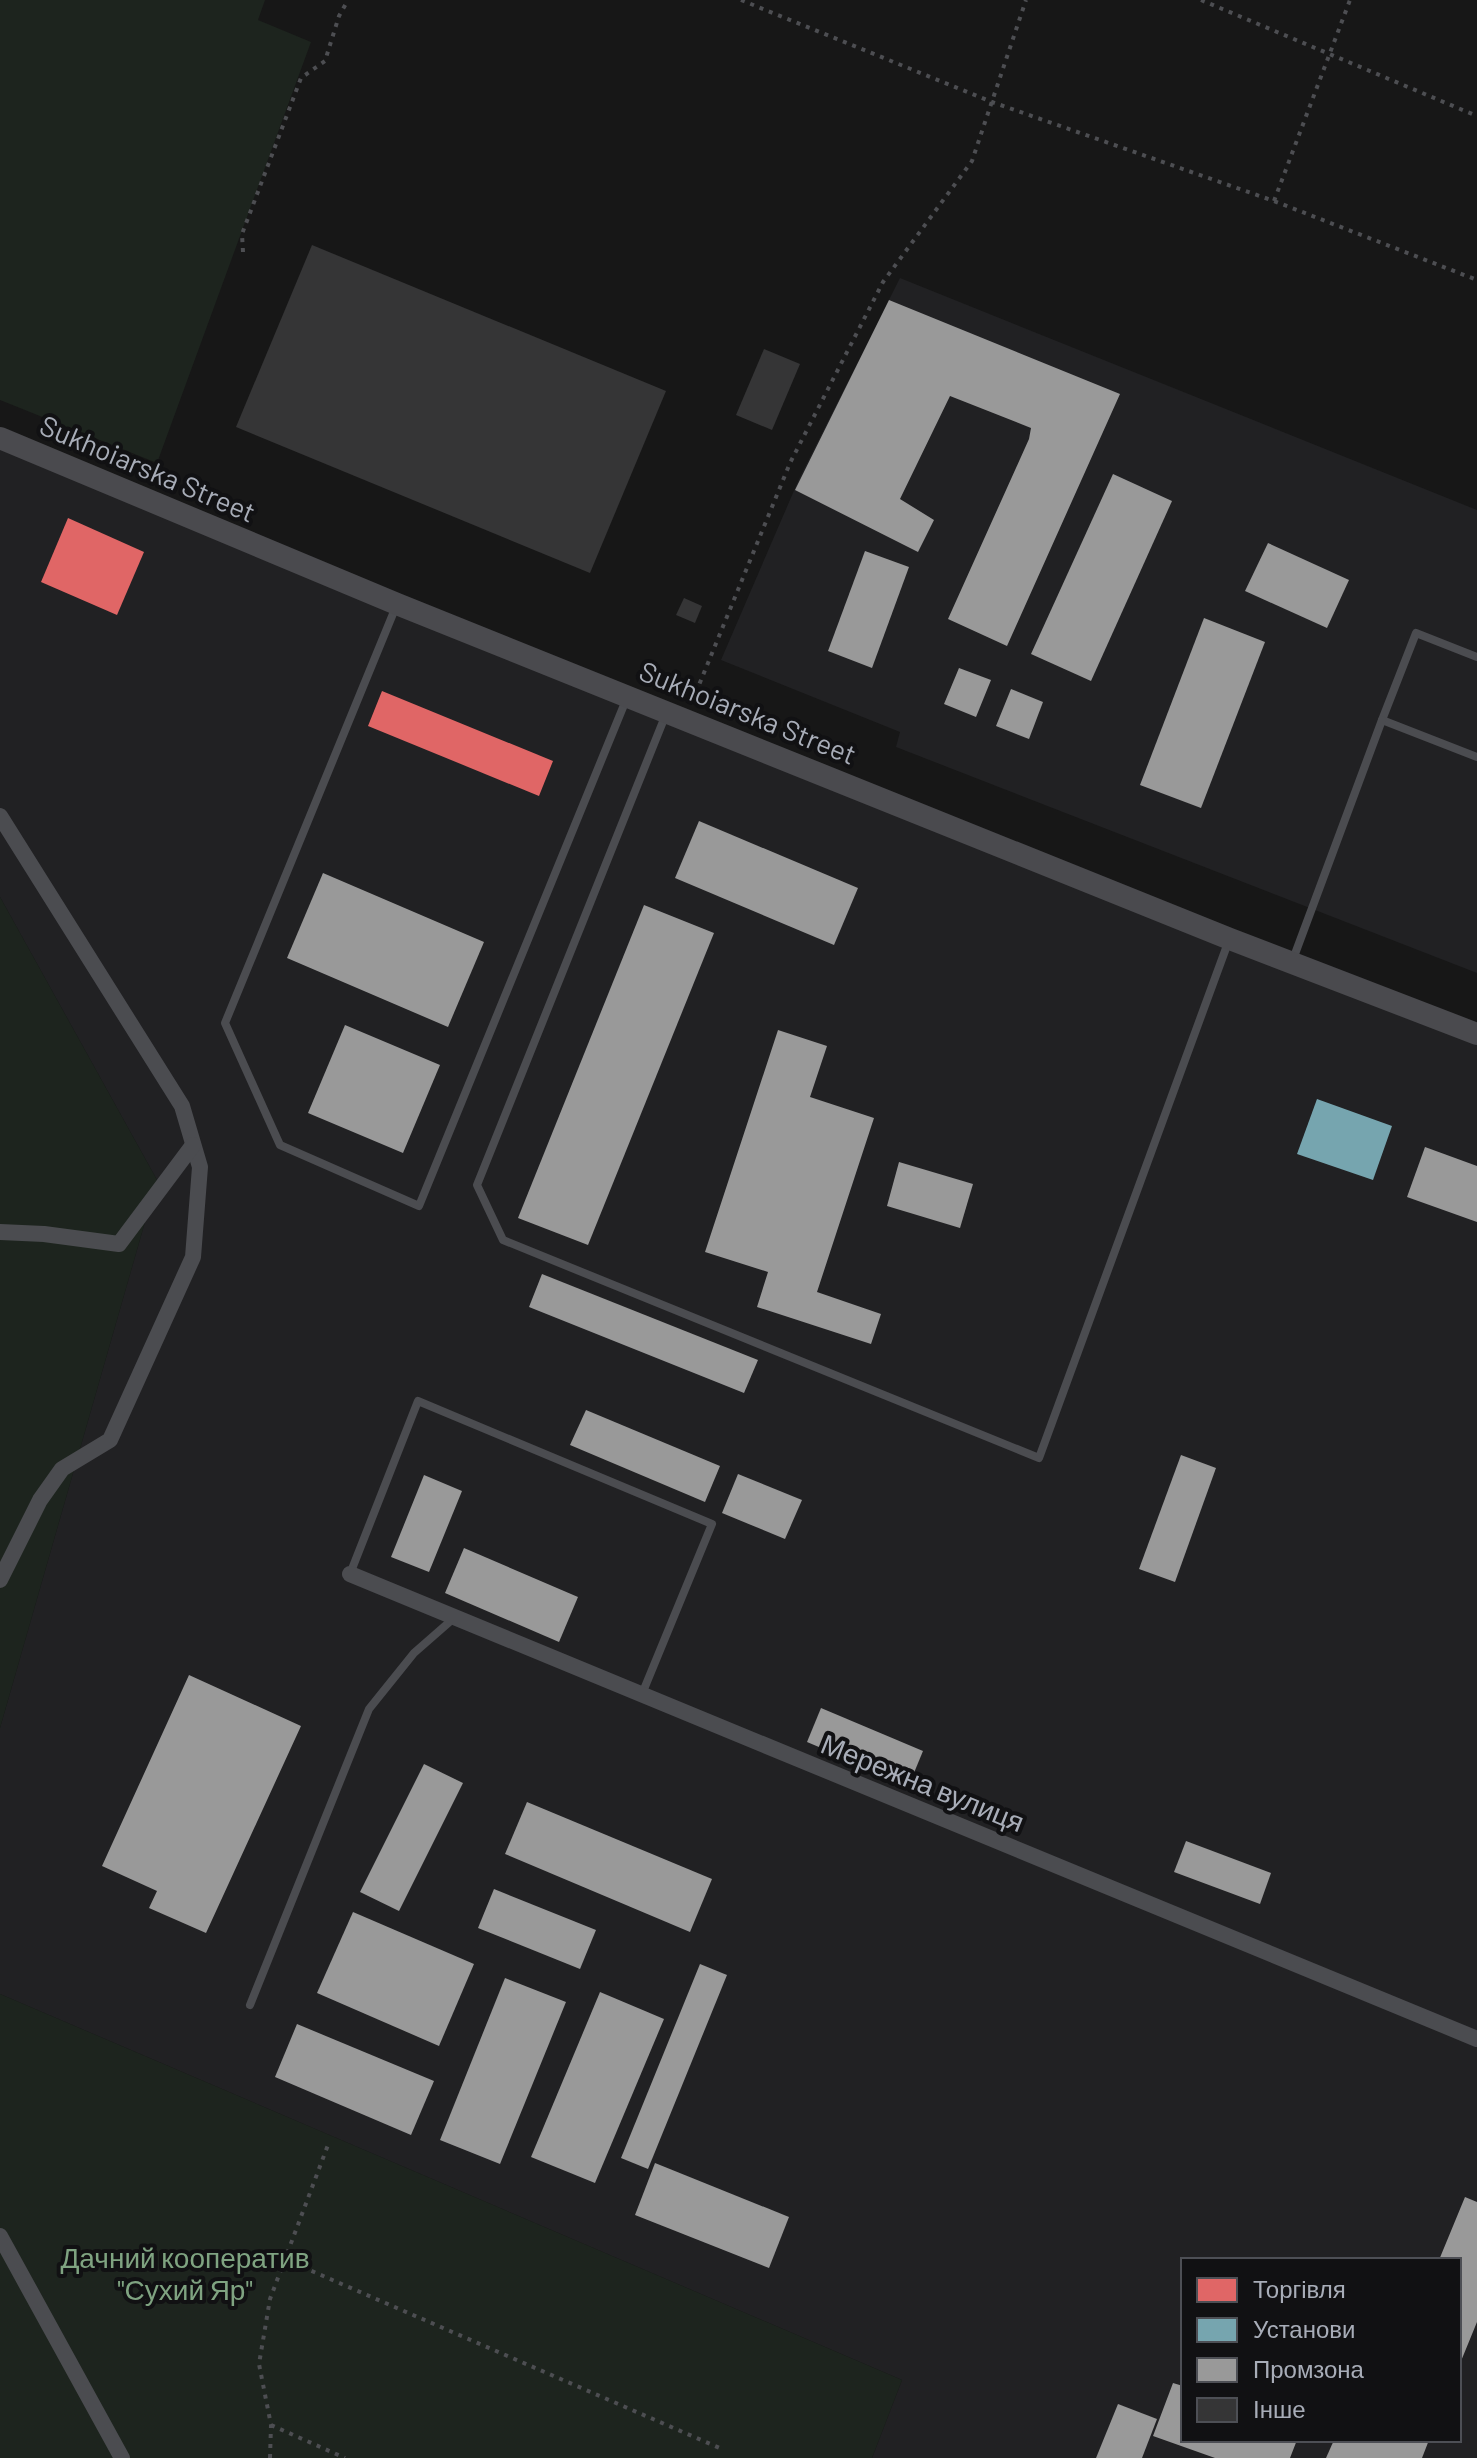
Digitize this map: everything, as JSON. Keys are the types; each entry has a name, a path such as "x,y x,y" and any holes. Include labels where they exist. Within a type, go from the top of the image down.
{"street":[{"name":"Sukhoiarska Street","path":"0,438 397,604 1230,939 1477,1034"},
{"path":"0,816 182,1106 200,1167 193,1257 110,1440 62,1469 40,1500 0,1580"},
{"path":"0,1232 44,1234 119,1244 193,1145"},
{"name":"Мережна вулиця","path":"350,1574 1477,2039"},
{"path":"0,2236 122,2458"}],"lane":[{"path":"397,604 225,1023 280,1145 419,1206 628,695"},
{"path":"1292,962 1416,633 1477,657"},
{"path":"676,715 477,1185 503,1240 1039,1458 1230,939"},
{"path":"1382,720 1477,757"},
{"path":"350,1574 418,1401 712,1524 642,1694"},
{"path":"250,2005 369,1709 414,1653 455,1617"}],"path":[{"path":"243,252 242,234 301,78 325,61 339,16 348,0"},
{"path":"741,0 992,102 1274,201 1477,280"},
{"path":"676,715 790,463 883,282 972,161 1026,0"},
{"path":"1201,0 1477,116"},
{"path":"1274,201 1350,0"},
{"path":"270,2458 271,2425 259,2364 270,2299 328,2145"},
{"path":"284,2259 722,2449"},
{"path":"271,2425 345,2458"}],"shaded area":[{"path":"900,278 1477,510 1477,973 896,747 900,732 721,660 799,479"},
{"path":"0,438 1477,1034 1477,2458 872,2458 902,2380 0,1994 0,1728 157,1180 0,897"}],"green space":[{"path":"0,0 265,0 258,20 311,42 157,463 0,400"},
{"path":"0,897 157,1180 0,1728"},
{"name":"Дачний кооператив \"Сухий Яр\"","path":"0,1994 902,2380 872,2458 0,2458"}],"building: Торгівля":[{"path":"68,518 144,552 117,615 41,582"},
{"path":"382,691 553,761 539,796 368,726"}],"building: Установи":[{"path":"1317,1099 1392,1126 1373,1180 1297,1154"}],"building: Промзона":[{"path":"889,300 1120,394 1007,646 948,619 1029,439 1031,428 950,396 900,499 934,520 918,552 795,490"},
{"path":"1113,474 1172,501 1091,681 1031,654"},
{"path":"1268,543 1349,580 1327,628 1245,591"},
{"path":"865,551 909,567 872,668 828,651"},
{"path":"1204,618 1265,642 1201,808 1140,785"},
{"path":"959,668 991,680 976,717 944,704"},
{"path":"1011,689 1043,702 1029,739 996,726"},
{"path":"699,821 858,888 834,945 675,878"},
{"path":"323,873 484,942 448,1027 287,958"},
{"path":"644,905 714,933 588,1245 518,1218"},
{"path":"345,1025 440,1065 403,1153 308,1113"},
{"path":"778,1030 827,1046 810,1097 874,1118 817,1292 881,1314 871,1344 757,1307 768,1272 705,1252"},
{"path":"1425,1147 1477,1166 1477,1222 1407,1197"},
{"path":"899,1162 973,1184 960,1228 887,1206"},
{"path":"542,1274 758,1360 744,1393 529,1307"},
{"path":"586,1410 720,1466 705,1502 570,1445"},
{"path":"1181,1455 1216,1468 1175,1582 1139,1569"},
{"path":"738,1474 802,1500 785,1539 722,1513"},
{"path":"424,1475 462,1491 429,1572 391,1557"},
{"path":"464,1548 578,1597 559,1642 445,1593"},
{"path":"189,1675 301,1726 206,1933 149,1908 157,1891 102,1866"},
{"path":"821,1708 923,1751 909,1785 807,1742"},
{"path":"424,1764 463,1783 399,1911 360,1892"},
{"path":"527,1802 712,1879 690,1932 505,1854"},
{"path":"1186,1841 1271,1873 1260,1904 1174,1872"},
{"path":"494,1889 596,1930 580,1969 478,1928"},
{"path":"353,1912 474,1964 439,2046 317,1993"},
{"path":"700,1964 727,1975 648,2169 621,2158"},
{"path":"505,1978 566,2002 500,2164 440,2140"},
{"path":"600,1992 664,2019 595,2183 531,2157"},
{"path":"297,2024 434,2081 411,2135 275,2077"},
{"path":"655,2163 789,2217 769,2268 635,2215"},
{"path":"1465,2197 1477,2202 1477,2322 1461,2361 1461,2258 1440,2258"},
{"path":"1173,2383 1181,2385 1181,2442 1296,2442 1290,2458 1215,2458 1153,2436"},
{"path":"1118,2404 1157,2419 1142,2458 1096,2458"},
{"path":"1333,2442 1428,2442 1422,2458 1326,2458"}],"building: Інше":[{"path":"312,245 666,391 590,573 236,427"},
{"path":"764,349 800,364 772,430 736,415"},
{"path":"684,598 702,606 695,623 676,615"}]}
